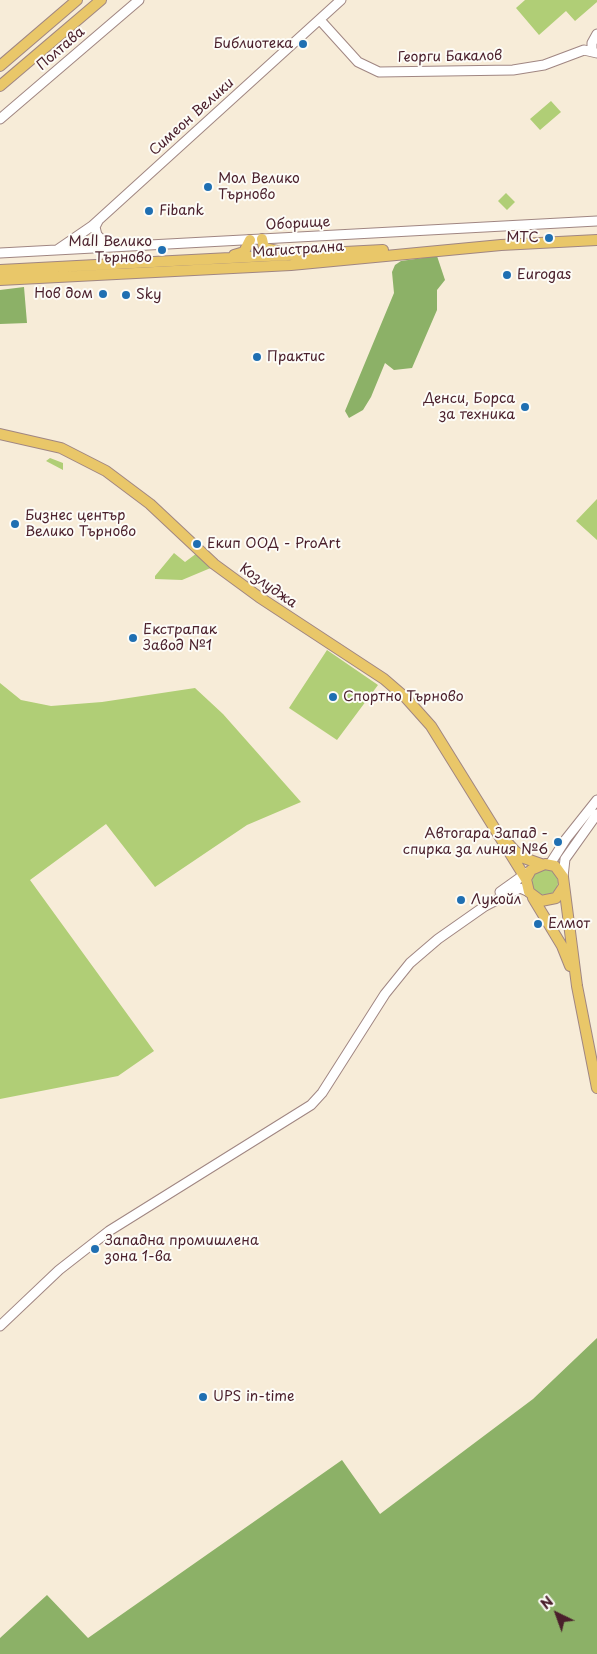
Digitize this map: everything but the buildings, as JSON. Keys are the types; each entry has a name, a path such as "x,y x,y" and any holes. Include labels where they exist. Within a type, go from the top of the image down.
{"main road":[{"path":"0,66 77,0"},
{"path":"0,86 101,0"},
{"path":"262,239 263,247 271,251 314,254"},
{"path":"221,258 244,252 250,240"},
{"name":"Магистрална","path":"0,280 64,272 291,265 501,245 597,240"},
{"path":"0,285 64,272 221,258 501,245"},
{"path":"0,266 64,272"},
{"path":"0,270 64,272"},
{"name":"Козлуджа","path":"0,434 60,448 106,471 145,500 214,564 238,582 384,679 416,708 431,726 510,857 527,875"},
{"name":"Козлуджа","path":"482,809 515,851 524,858 545,864"},
{"path":"577,986 565,953 530,894 527,875 545,864 559,870 563,882 577,986 597,1088"},
{"path":"530,894 541,901 551,900 559,895 563,882"}],"street":[{"name":"Полтава","path":"0,119 139,0"},
{"name":"Симеон Велики","path":"57,250 99,219 341,0"},
{"name":"Георги Бакалов","path":"320,20 358,62 379,72 526,69 544,65 584,50 595,52"},
{"path":"595,52 592,43 597,34"},
{"path":"99,219 95,227 97,235 105,242 122,247"},
{"name":"Оборище","path":"0,253 597,221"},
{"path":"545,864 597,800"},
{"path":"563,882 565,859 597,814"},
{"path":"0,1326 58,1270 109,1231 311,1105 322,1094 400,974 438,939 527,875"},
{"path":"485,906 520,888 530,894"}],"green space":[{"path":"525,0 597,0 597,2 575,21 566,11 539,35 516,8"},
{"path":"551,101 561,112 540,130 530,119"},
{"path":"506,193 515,202 507,210 498,201"},
{"path":"437,256 445,280 437,290 437,310 412,368 394,370 385,363 371,397 363,410 349,418 345,411 394,293 392,272 395,265 401,261"},
{"path":"24,287 27,323 0,324 0,290"},
{"path":"50,458 63,463 63,470 46,461"},
{"path":"597,499 597,540 576,521"},
{"path":"174,553 185,562 197,553 213,567 182,580 155,579 155,576"},
{"name":"Спортно Търново","path":"327,650 378,685 337,740 289,708"},
{"path":"0,683 21,700 51,706 102,702 195,688 223,714 301,802 247,825 155,887 106,824 30,880 154,1051 118,1076 0,1099"},
{"path":"545,869 554,873 558,882 554,891 545,895 536,891 532,882 536,873"},
{"path":"597,1338 597,1654 0,1654 0,1638 47,1595 88,1638 342,1460 380,1514 533,1399"}],"place":[{"name":"Библиотека","path":"303,44"},
{"name":"Мол Велико Търново","path":"208,187"},
{"name":"Fibank","path":"149,211"},
{"name":"МТС","path":"549,238"},
{"name":"Mall Велико Търново","path":"162,250"},
{"name":"Eurogas","path":"507,275"},
{"name":"Нов дом","path":"103,294"},
{"name":"Sky","path":"126,295"},
{"name":"Практис","path":"257,357"},
{"name":"Денси, Борса за техника","path":"525,407"},
{"name":"Бизнес център Велико Търново","path":"15,524"},
{"name":"Екип ООД - ProArt","path":"197,544"},
{"name":"Екстрапак Завод №1","path":"133,638"},
{"name":"Спортно Търново","path":"333,697"},
{"name":"Автогара Запад - спирка за линия №6","path":"558,842"},
{"name":"Лукойл","path":"461,900"},
{"name":"Елмот","path":"538,924"},
{"name":"Западна промишлена зона 1-ва","path":"95,1249"},
{"name":"UPS in-time","path":"203,1397"}]}
